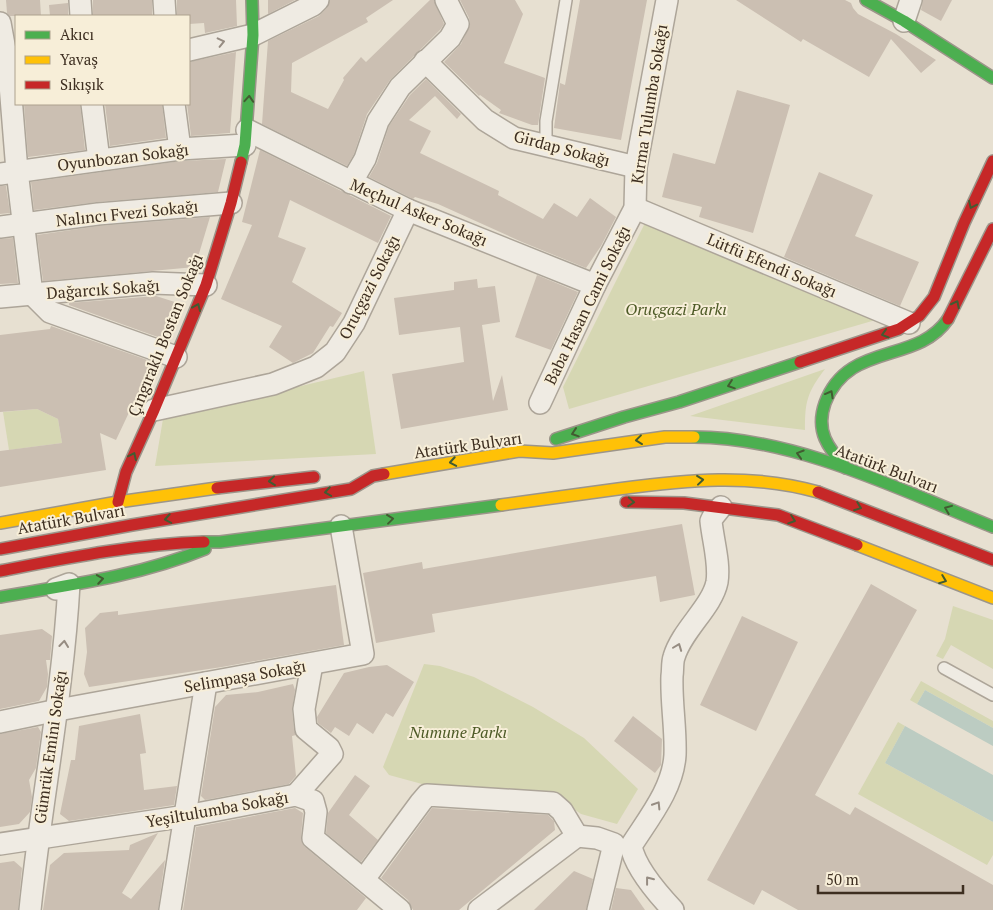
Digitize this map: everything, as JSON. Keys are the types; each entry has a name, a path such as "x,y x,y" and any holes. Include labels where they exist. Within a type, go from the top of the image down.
{"main road":[{"name":"Çıngıraklı Bostan Sokağı","path":"118,502 126,472 206,285 230,203 246,137 253,35 252,0"},
{"path":"866,0 904,21 993,78"},
{"path":"519,451 624,417 679,402 900,329 919,316 934,297 964,222 993,161"},
{"path":"846,468 829,448 822,431 822,410 830,391 850,368 867,359 918,342 934,334 946,322 953,310 993,229"},
{"name":"Atatürk Bulvarı","path":"0,549 351,488 373,476 519,451 553,453 665,437 733,439 783,449 846,468 993,527"},
{"path":"356,472 373,476"},
{"path":"0,523 118,502 238,485 327,476"},
{"path":"0,571 129,548 187,542 220,542 710,479 739,478 771,481 828,495 993,560"},
{"path":"565,497 721,506 778,515 993,598"},
{"path":"0,597 124,575 181,559 220,542"}],"street":[{"path":"80,0 81,15"},
{"path":"164,0 165,15"},
{"path":"190,50 253,35 312,5 318,0"},
{"path":"351,183 365,159 378,121 400,87 450,38 458,24 446,0"},
{"name":"Kırma Tulumba Sokağı","path":"635,208 636,167 667,0"},
{"path":"904,21 911,0"},
{"path":"0,23 9,72 9,172 24,225 32,294 50,312 176,357"},
{"name":"Girdap Sokağı","path":"425,61 485,120 514,138 636,167"},
{"path":"92,105 100,160"},
{"path":"174,105 180,149"},
{"name":"Oyunbozan Sokağı","path":"9,172 180,149 246,137"},
{"name":"Meçhul Asker Sokağı","path":"246,137 408,210 596,285"},
{"name":"Nalıncı Fvezi Sokağı","path":"0,227 98,214 230,203"},
{"name":"Lütfü Efendi Sokağı","path":"635,208 909,323"},
{"name":"Baba Hasan Cami Sokağı","path":"540,403 635,208"},
{"name":"Oruçgazi Sokağı","path":"154,410 273,384 316,367 335,352 354,323 408,210"},
{"name":"Dağarcık Sokağı","path":"0,297 153,283 206,285"},
{"path":"598,910 622,845 662,796 672,773 675,756 671,699 673,658 681,638 702,610 716,583 717,570 711,521 721,506"},
{"name":"Selimpaşa Sokağı","path":"0,722 363,654 341,526"},
{"path":"0,608 69,584"},
{"name":"Gümrük Emini Sokağı","path":"30,910 38,838 58,710 69,584"},
{"path":"296,795 332,754 329,748 306,729 304,709 312,664"},
{"path":"170,910 206,683"},
{"name":"Yeşiltulumba Sokağı","path":"0,844 186,816 296,795 313,801 316,812 313,838 400,910"},
{"path":"364,879 427,795 553,803 562,811 577,836"},
{"path":"479,910 577,836 596,838 622,845 633,856 641,870 673,910"}],"lane":[{"path":"546,147 546,121 566,0"},
{"path":"944,668 993,695"}],"green space":[{"name":"Oruçgazi Parkı","path":"645,223 879,319 569,409 563,387"},
{"path":"825,369 808,398 805,430 690,416"},
{"path":"364,371 376,454 155,466 163,419"},
{"path":"37,409 58,419 62,443 9,450 3,412"},
{"path":"953,606 993,620 993,669 951,645 943,659 936,656 945,639"},
{"name":"Numune Parkı","path":"424,664 440,666 474,677 533,707 584,738 638,789 617,824 581,814 558,798 527,797 422,784 389,775 383,767"},
{"path":"921,681 993,721 993,728 925,690 917,704 910,700"},
{"path":"898,722 905,726 885,763 993,822 993,855 987,865 858,794"}],"shaded area":[{"path":"925,690 993,728 993,746 917,704"},
{"path":"905,726 993,775 993,822 885,763"}],"building":[{"path":"6,0 40,0 41,15 10,16 7,13"},
{"path":"93,0 152,0 152,15 93,15"},
{"path":"177,0 236,0 237,26 205,33 204,23 190,24 190,15 177,15"},
{"path":"268,0 295,0 268,14"},
{"path":"330,0 393,0 366,18 368,22 292,63 291,92 328,109 344,80 343,78 361,57 366,62 430,0 434,0 444,24 390,80 367,114 354,154 347,166 262,124 268,41 319,16 327,8"},
{"path":"460,0 515,0 523,14 504,63 545,78 538,125 532,125 499,113 501,110 479,96 444,62 461,44 470,25 469,18"},
{"path":"580,0 647,0 621,140 554,128 560,83 565,85"},
{"path":"736,0 845,0 851,3 858,14 896,34 936,60 921,73 891,39 869,77 803,39 801,42"},
{"path":"923,0 952,0 941,21 921,10"},
{"path":"68,3 68,15 50,15 49,5"},
{"path":"236,52 230,133 191,136 187,105 190,105 190,62"},
{"path":"426,79 461,114 457,119 435,96 409,120 431,131 420,153 499,191 498,195 543,219 554,203 577,217 590,198 616,217 601,246 586,268 522,242 438,204 415,197 413,199 369,177 377,163 389,126 410,95"},
{"path":"737,90 790,105 753,233 699,217 702,207 662,197 673,153 715,164"},
{"path":"24,105 80,105 85,150 28,157"},
{"path":"105,105 162,105 166,138 110,146"},
{"path":"260,150 391,216 378,243 290,200 278,237 306,248 292,282 342,313 333,327 330,326 313,353 293,363 269,347 282,326 221,299 252,225 242,222"},
{"path":"226,159 218,192 97,202 34,210 31,182 181,161"},
{"path":"819,172 873,195 855,236 919,262 900,306 784,257"},
{"path":"0,186 6,186 10,213 0,214"},
{"path":"210,217 195,267 43,281 37,235 99,226"},
{"path":"13,238 18,283 0,284 0,239"},
{"path":"537,275 578,292 551,350 515,337"},
{"path":"477,279 478,288 495,286 500,322 482,325 493,401 502,375 508,410 401,429 392,374 464,362 460,327 399,335 394,298 454,290 454,282"},
{"path":"156,296 181,304 166,340 69,305 69,303"},
{"path":"51,326 156,363 148,384 144,383 116,440 100,433 106,470 0,487 0,451 62,443 58,419 37,409 0,412 0,335 50,329"},
{"path":"682,524 695,595 660,602 656,576 432,614 435,632 376,643 363,573 422,562 423,569"},
{"path":"871,584 917,610 815,795 850,815 855,807 993,885 993,910 798,910 762,890 754,905 707,880"},
{"path":"336,585 344,645 222,667 89,687 84,674 87,652 85,628 100,613 118,611 118,615"},
{"path":"742,616 798,642 756,731 700,705"},
{"path":"42,629 52,636 50,660 46,660 47,687 39,701 0,709 0,635"},
{"path":"387,665 414,682 393,717 386,713 373,734 357,723 349,736 335,727 331,733 318,723 317,717 344,673"},
{"path":"293,684 295,690 292,710 296,735 292,736 296,776 289,784 205,800 201,796 215,707 226,695 258,692"},
{"path":"140,714 146,753 140,754 144,790 177,786 174,805 69,821 60,814 71,760 75,760 79,726"},
{"path":"633,716 662,739 661,765 655,773 614,741"},
{"path":"38,727 41,732 36,768 29,780 32,797 30,812 19,824 0,827 0,734"},
{"path":"355,775 370,786 349,815 378,840 361,862 326,833 328,813"},
{"path":"295,808 303,813 301,837 305,847 366,898 357,910 183,910 196,827"},
{"path":"432,808 548,815 554,821 555,830 459,910 413,910 408,900 381,878"},
{"path":"158,833 122,893 131,899 165,860 158,910 43,910 50,865 64,853 129,850 130,845"},
{"path":"14,861 22,868 18,910 0,910 0,863"},
{"path":"574,871 593,879 586,910 534,910"},
{"path":"616,888 631,890 645,910 611,910"}],"traffic: fast":[{"path":"241,162 245,145 253,35 252,0"},
{"path":"866,0 904,21 993,78"},
{"path":"846,468 829,446 823,431 822,413 825,403 836,383 850,370 866,361 919,343 935,333 948,319"},
{"path":"556,439 679,402 800,362"},
{"path":"694,437 732,439 809,456 885,482 993,527"},
{"path":"204,542 220,542 501,505"},
{"path":"0,597 130,573 205,549"}],"traffic: slow":[{"path":"384,474 519,451 553,453 665,437 694,437"},
{"path":"501,505 693,481 743,480 768,482 818,492"},
{"path":"0,523 118,502 217,488"},
{"path":"857,545 993,598"}],"traffic: jam":[{"path":"800,362 899,329 919,316 934,297 964,223 993,161"},
{"path":"118,502 126,472 206,285 231,203 241,162"},
{"path":"948,319 993,229"},
{"path":"0,549 351,489 373,476 384,474"},
{"path":"217,488 314,477"},
{"path":"818,492 993,560"},
{"path":"626,502 684,503 778,515 857,545"},
{"path":"0,571 127,549 204,542"}]}
